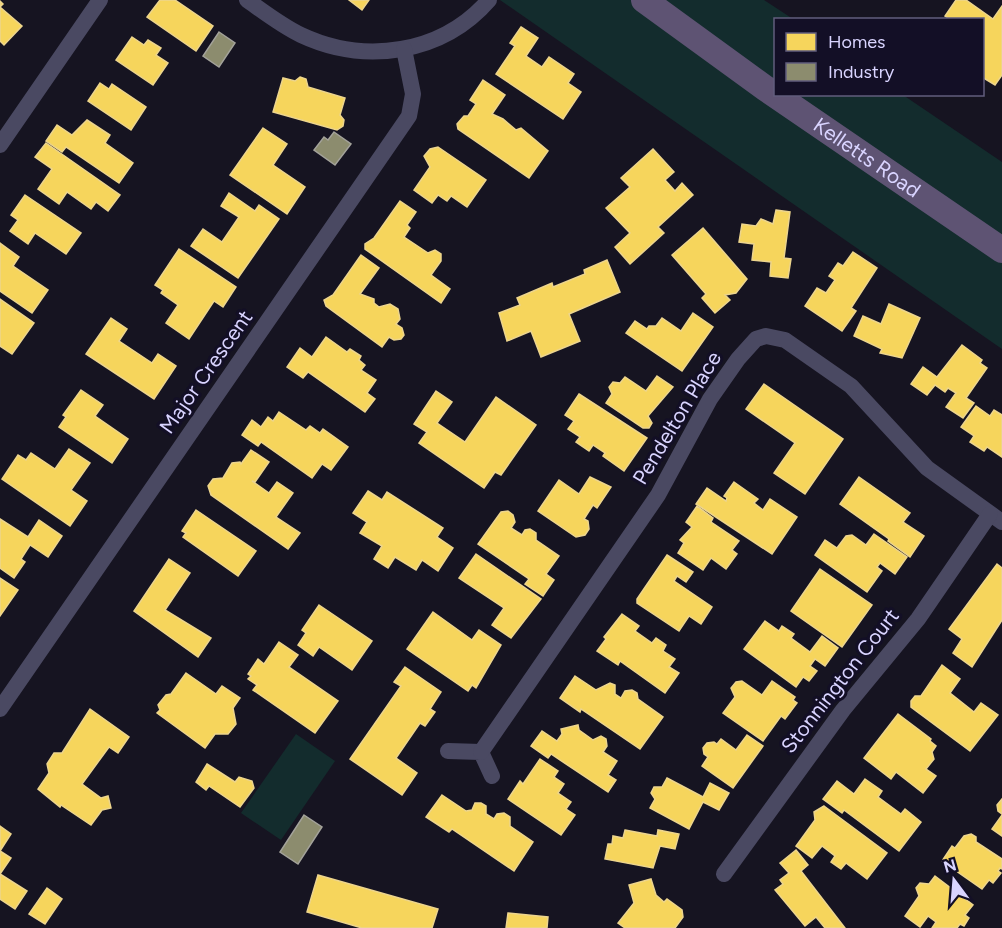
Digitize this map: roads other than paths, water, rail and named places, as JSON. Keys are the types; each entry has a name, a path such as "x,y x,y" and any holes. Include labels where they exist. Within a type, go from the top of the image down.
{"main road":[{"name":"Kelletts Road","path":"644,0 774,94"},
{"name":"Kelletts Road","path":"777,96 1002,250"}],"street":[{"path":"0,146 100,0"},
{"path":"247,0 303,36 342,49 366,52 404,49 441,37 459,27 489,0"},
{"name":"Major Crescent","path":"0,709 409,116 413,94 404,49"},
{"name":"Pendelton Place","path":"481,752 658,495 710,399 738,359 756,339 766,336 785,340 844,381 927,468 996,518"},
{"name":"Stonnington Court","path":"724,874 843,710 918,619 996,518"},
{"path":"448,751 481,752 492,776"}]}
